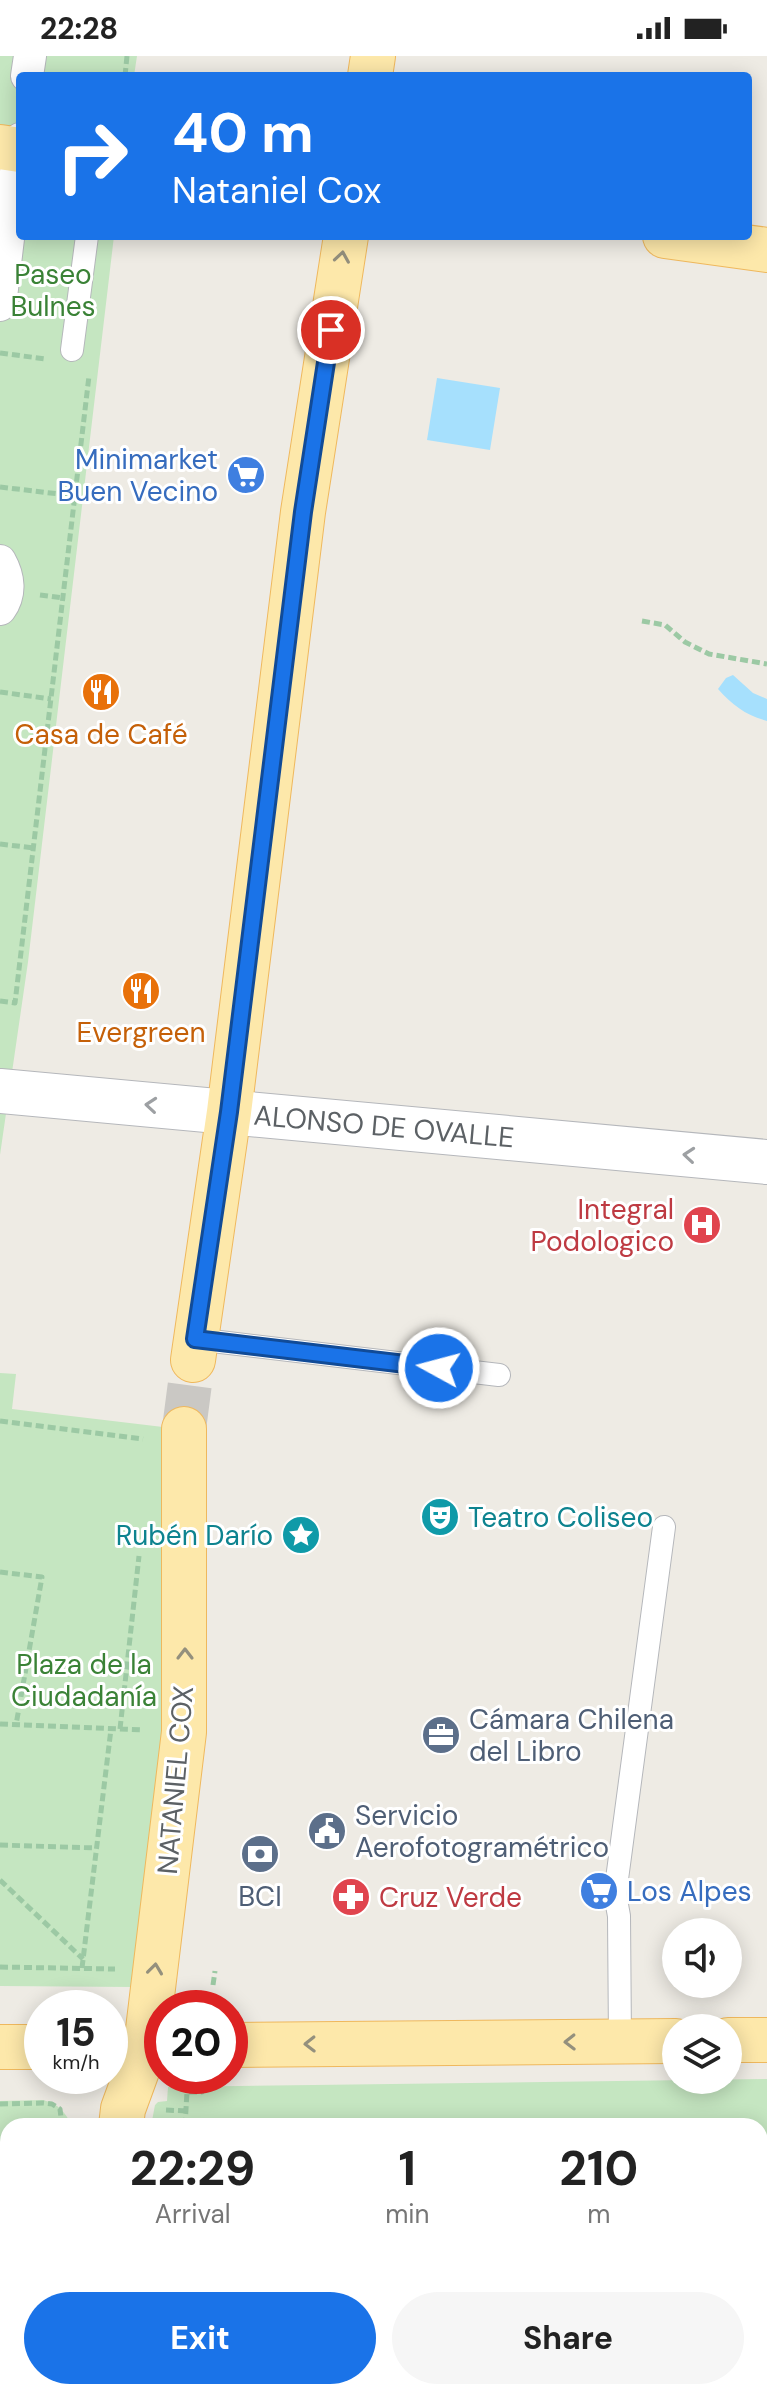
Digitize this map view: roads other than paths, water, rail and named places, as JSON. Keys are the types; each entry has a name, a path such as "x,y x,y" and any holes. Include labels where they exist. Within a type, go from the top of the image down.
{"main road":[{"path":"194,1349 229,1112 303,512 345,240"},
{"path":"689,240 767,253"},
{"name":"NATANIEL COX","path":"122,2118 139,2046 184,1732 168,1435"},
{"path":"742,2040 767,2040"},
{"path":"248,2045 662,2041"},
{"path":"0,2047 24,2047"}],"street":[{"path":"0,305 15,146"},
{"path":"0,561 8,581 6,601 0,609"},
{"name":"ALONSO DE OVALLE","path":"0,1091 767,1162"}],"lane":[{"path":"72,350 86,240"},
{"path":"194,1349 499,1375"},
{"path":"620,2041 619,1916 615,1894 664,1527"}],"water":[{"path":"437,378 500,388 490,450 427,440"},
{"path":"733,675 753,693 767,699 767,721 740,709 718,689 726,678"}],"tunnel":[{"path":"184,1429 193,1360"}],"place":[{"name":"Minimarket Buen Vecino","path":"246,475"},
{"name":"Casa de Café","path":"101,692"},
{"name":"Evergreen","path":"141,991"},
{"name":"Integral Podologico","path":"702,1225"},
{"name":"Teatro Coliseo","path":"440,1517"},
{"name":"Rubén Darío","path":"301,1535"},
{"name":"Cámara Chilena del Libro","path":"441,1735"},
{"name":"Servicio Aerofotogramétrico","path":"327,1831"},
{"name":"BCI","path":"260,1854"},
{"name":"Los Alpes","path":"599,1891"},
{"name":"Cruz Verde","path":"351,1897"}],"park label":[{"name":"Paseo Bulnes","path":"53,290"},
{"name":"Plaza de la Ciudadanía","path":"84,1680"}]}
